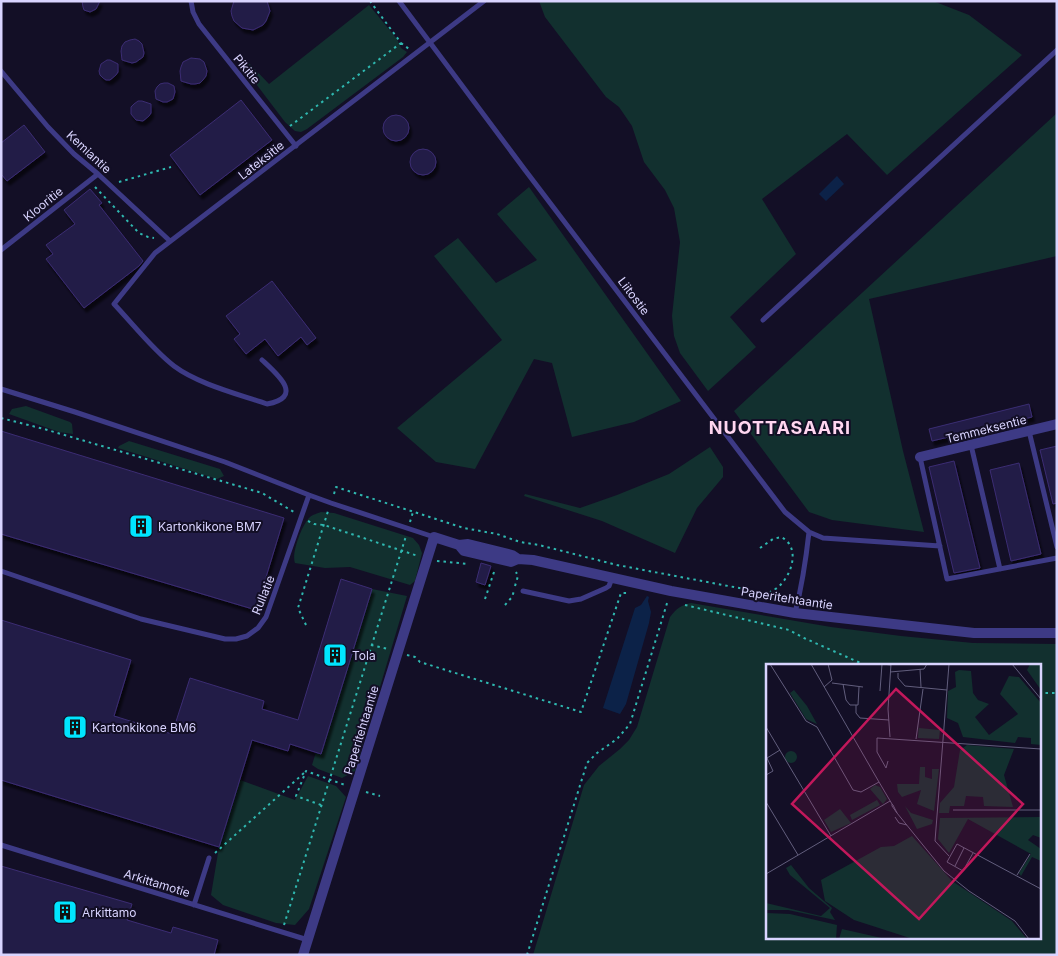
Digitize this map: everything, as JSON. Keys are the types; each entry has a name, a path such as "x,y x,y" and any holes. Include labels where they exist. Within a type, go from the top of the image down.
{"street":[{"name":"Temmeksentie","path":"920,457 1057,424"},
{"name":"Paperitehtaantie","path":"303,955 434,537 459,545 464,551 516,564 533,560 671,591 795,613 974,633 1057,633"}],"lane":[{"name":"Pikitie","path":"191,1 193,12 199,24 296,146"},
{"name":"Liitostie","path":"399,1 542,193 785,512 809,532"},
{"name":"Lateksitie","path":"262,360 284,382 285,395 278,402 267,404 197,380 174,366 156,350 114,304 155,254 484,1"},
{"path":"763,320 1057,50"},
{"name":"Kemiantie","path":"1,71 48,127 74,154 170,242"},
{"name":"Klooritie","path":"1,250 98,174"},
{"path":"1,389 225,462 331,503 434,537"},
{"path":"1028,431 1057,547"},
{"path":"971,445 1000,569"},
{"path":"920,457 947,579 1057,558"},
{"name":"Rullatie","path":"1,571 141,619 225,639 236,639 253,632 266,617 309,495"},
{"path":"795,613 801,589 809,532 823,538 940,546"},
{"path":"523,591 569,601 606,588 609,586 612,578"},
{"name":"Arkittamotie","path":"1,845 308,940"},
{"path":"194,905 209,858"}],"path":[{"path":"286,134 291,126 401,43 370,1"},
{"path":"164,236 156,238 139,233 95,186 109,185 171,167"},
{"path":"1,418 262,494 314,524 324,525 427,560 473,565"},
{"path":"282,932 413,512"},
{"path":"760,548 773,539 781,537 786,539 792,551 790,567 784,582 768,593"},
{"path":"485,599 496,564"},
{"path":"504,605 512,596 518,576 516,564"},
{"path":"527,955 588,763 597,753 617,739 630,724 671,591"},
{"path":"420,662 581,712 620,594 636,593"},
{"path":"686,606 789,630 863,664"},
{"path":"1040,693 1057,693"},
{"path":"306,771 380,796"},
{"path":"306,771 296,796 321,805"},
{"path":"209,858 306,771"}],"green space":[{"path":"539,1 933,1 969,15 1022,55 887,175 847,134 762,199 796,254 730,317 756,347 708,391 680,353 674,336 672,316 680,242 674,208 665,190 644,162 632,126 619,107 606,97 545,17"},
{"path":"369,5 397,39 401,48 407,52 403,57 307,129 301,132 295,131 285,122 244,68 243,60 246,60 269,84"},
{"path":"1057,113 1057,256 869,299 903,451 924,532 832,520 809,512 734,411"},
{"path":"529,187 681,401 634,422 572,437 552,363 534,359 475,469 436,462 397,428 502,340 434,256 458,238 496,283 537,260 497,214"},
{"path":"26,406 70,422 73,434 59,432 9,414 12,409"},
{"path":"129,441 220,469 224,476 217,479 118,448"},
{"path":"710,447 723,467 723,477 697,508 675,553 602,521 524,496 525,494 580,508 669,474"},
{"path":"321,512 334,513 413,538 419,545 422,553 415,581 410,585 350,567 325,568 295,563 296,546 304,526 311,516"},
{"path":"372,589 407,596 355,771 342,778 312,765 316,752 321,753"},
{"path":"691,603 831,627 973,643 1057,644 1057,955 533,955 584,785 599,766 629,740 637,727 670,617 679,608"},
{"path":"308,776 336,786 346,797 309,909 295,925 276,923 223,905 211,895 219,847 240,780 295,800"}],"water":[{"path":"837,176 844,184 826,201 819,194"},
{"path":"647,596 649,597 648,601 651,612 649,623 626,704 620,714 603,708 635,608 641,605"}],"building":[{"path":"82,1 100,1 96,9 90,12 84,10"},
{"path":"234,1 267,1 270,11 266,21 263,25 253,30 242,28 234,21 232,16 231,11"},
{"path":"135,39 142,44 143,57 132,63 122,60 122,46 125,42"},
{"path":"191,58 200,59 204,62 207,71 206,76 200,83 191,84 181,81 180,71 183,62"},
{"path":"107,60 118,64 118,72 110,80 103,78 99,71 101,64"},
{"path":"164,83 174,86 175,92 173,99 167,102 156,99 155,91 157,87"},
{"path":"241,100 272,140 200,195 170,155"},
{"path":"138,101 151,104 151,113 143,121 136,120 131,114 131,107"},
{"path":"396,115 406,118 409,128 406,138 396,141 386,138 383,128 386,118"},
{"path":"24,125 45,152 7,181 1,174 1,143"},
{"path":"423,149 432,153 436,162 432,171 423,175 414,171 410,162 414,153"},
{"path":"90,189 102,203 99,205 143,261 84,308 46,259 53,254 46,245 75,224 64,210"},
{"path":"272,281 316,338 307,345 301,337 278,356 265,339 246,354 234,339 240,334 226,316"},
{"path":"1029,404 1032,417 932,441 929,429"},
{"name":"Kartonkikone BM7","path":"1,431 284,518 256,610 1,534"},
{"path":"1057,446 1057,503 1053,504 1040,450"},
{"path":"954,461 980,568 954,573 929,467"},
{"path":"1019,463 1041,554 1011,561 990,470"},
{"path":"481,563 491,566 485,585 476,582"},
{"name":"Kartonkikone BM6","path":"341,579 372,589 321,754 290,744 288,751 252,740 219,847 1,780 1,620 131,660 114,716 172,734 190,678 264,701 262,709 298,720"},
{"name":"Arkittamo","path":"1,866 132,904 127,920 171,933 173,927 218,940 214,955 1,955"}],"place":[{"name":"Kartonkikone BM7","path":"141,526"},
{"name":"Tola","path":"335,655"},
{"name":"Kartonkikone BM6","path":"75,727"},
{"name":"Arkittamo","path":"65,912"}],"district":[{"name":"NUOTTASAARI","path":"780,427"}]}
